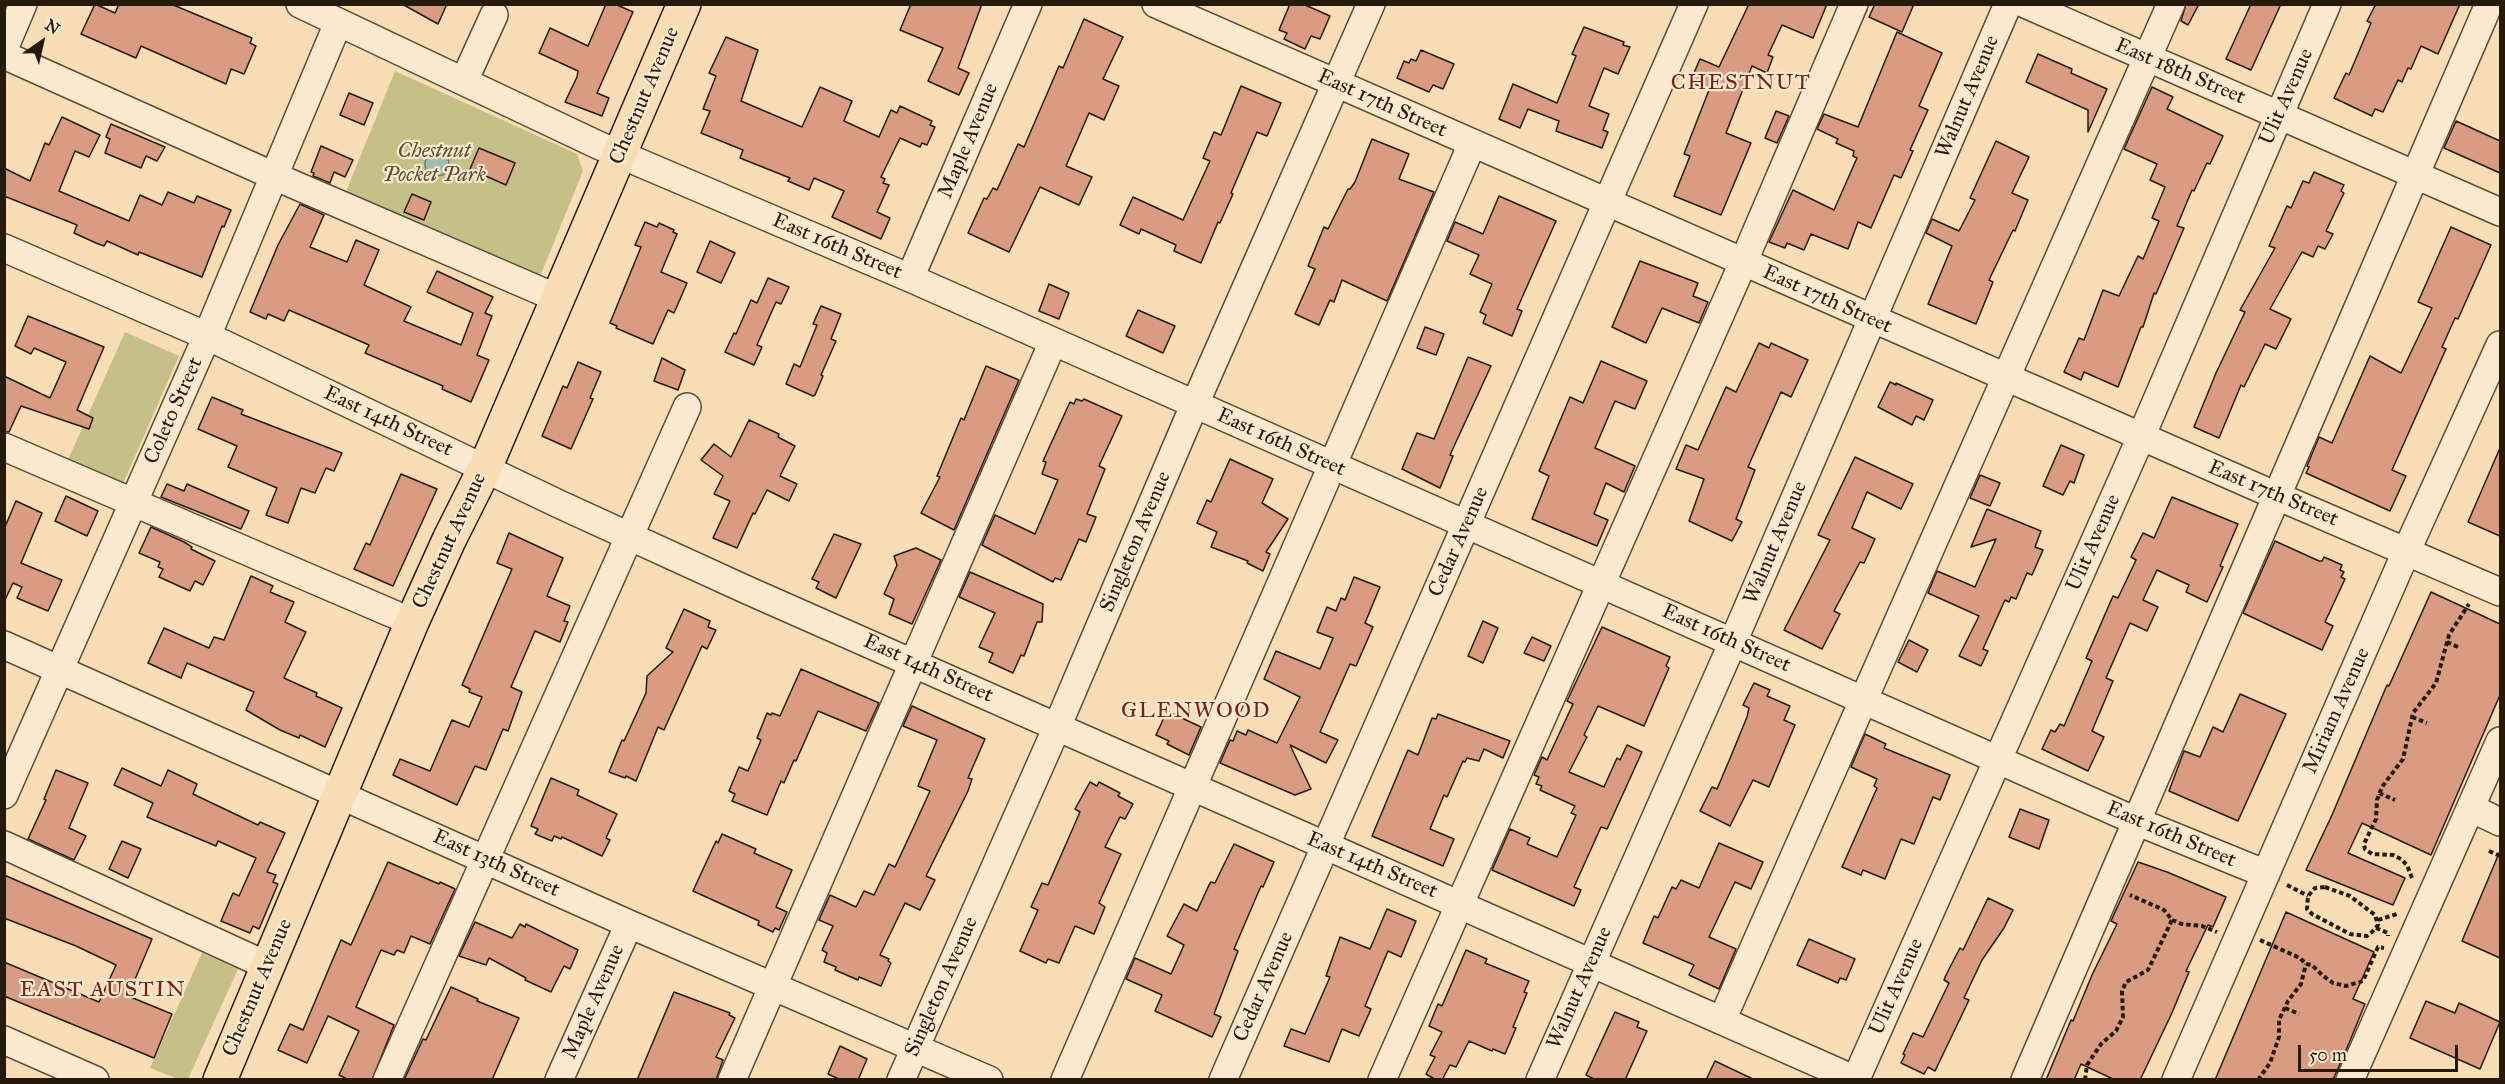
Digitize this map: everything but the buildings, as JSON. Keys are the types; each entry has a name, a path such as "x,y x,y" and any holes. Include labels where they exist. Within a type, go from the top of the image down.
{"main road":[{"name":"Chestnut Avenue","path":"220,1080 412,622 485,468 684,4"}],"street":[{"path":"4,49 22,4"},
{"name":"East 16th Street","path":"300,4 598,146 910,278 1997,760 2276,879"},
{"name":"Maple Avenue","path":"910,278 1028,4"},
{"name":"East 17th Street","path":"1156,4 1743,263 2500,592"},
{"name":"Singleton Avenue","path":"901,1080 1371,4"},
{"name":"Cedar Avenue","path":"1223,1080 1694,4"},
{"path":"1382,1080 1461,904 1599,584 1743,263 1854,4"},
{"name":"Walnut Avenue","path":"1540,1080 1873,319 2008,4"},
{"name":"East 18th Street","path":"2025,4 2500,212"},
{"path":"1722,1020 2171,4"},
{"name":"Ulit Avenue","path":"1856,1079 2141,437 2327,4"},
{"path":"2025,1080 2489,4"},
{"path":"464,81 494,15"},
{"name":"Coleto Street","path":"4,795 207,336 338,23"},
{"path":"4,55 274,176 557,298"},
{"path":"1065,1080 1334,466 1472,144"},
{"name":"East 14th Street","path":"4,248 207,336 628,536 1856,1079"},
{"path":"732,1080 1053,342"},
{"name":"Miriam Avenue","path":"2176,1080 2276,879 2406,552 2500,345"},
{"path":"387,1080 687,406"},
{"path":"4,447 412,622"},
{"name":"East 13th Street","path":"4,645 628,924 989,1080"},
{"path":"2350,1080 2500,741"},
{"path":"2470,808 2500,822"},
{"path":"4,845 268,966"},
{"name":"Maple Avenue","path":"559,1080 628,924"},
{"path":"4,1040 95,1080"}],"path":[{"path":"2412,883 2412,876 2401,859 2393,855 2372,854 2365,849 2364,844 2376,819 2379,793 2403,759 2412,717 2420,702 2436,683 2449,635 2470,604"},
{"path":"2447,642 2460,648"},
{"path":"2412,717 2427,723"},
{"path":"2379,793 2395,800"},
{"path":"2489,851 2500,856"},
{"path":"2276,879 2308,896"},
{"path":"2108,886 2154,904 2164,910 2172,920 2182,924 2202,926 2226,937"},
{"path":"2325,887 2338,891 2366,907 2378,920 2376,928 2367,936 2350,934 2312,914 2307,909 2308,896 2315,888 2325,887"},
{"path":"2378,920 2400,912"},
{"path":"2085,1080 2087,1065 2101,1044 2116,1031 2123,1017 2122,991 2126,982 2148,970 2172,920"},
{"path":"2254,937 2300,958 2306,964 2313,965 2333,983 2346,986 2356,985 2363,981 2378,947 2389,948"},
{"path":"2258,1080 2271,1063 2279,1037 2279,1020 2301,984 2306,964"},
{"path":"2285,1008 2299,1014"}],"green space":[{"name":"Chestnut Pocket Park","path":"395,71 577,154 583,171 537,284 343,199"},
{"path":"125,332 179,356 122,486 67,462"},
{"path":"202,953 238,969 188,1079 178,1079 150,1068"}],"shaded area":[{"path":"437,152 445,156 449,164 445,172 437,176 429,172 425,164 429,156"}],"district":[{"name":"CHESTNUT","path":"1741,84"},
{"name":"GLENWOOD","path":"1196,712"},
{"name":"EAST AUSTIN","path":"103,991"}]}
